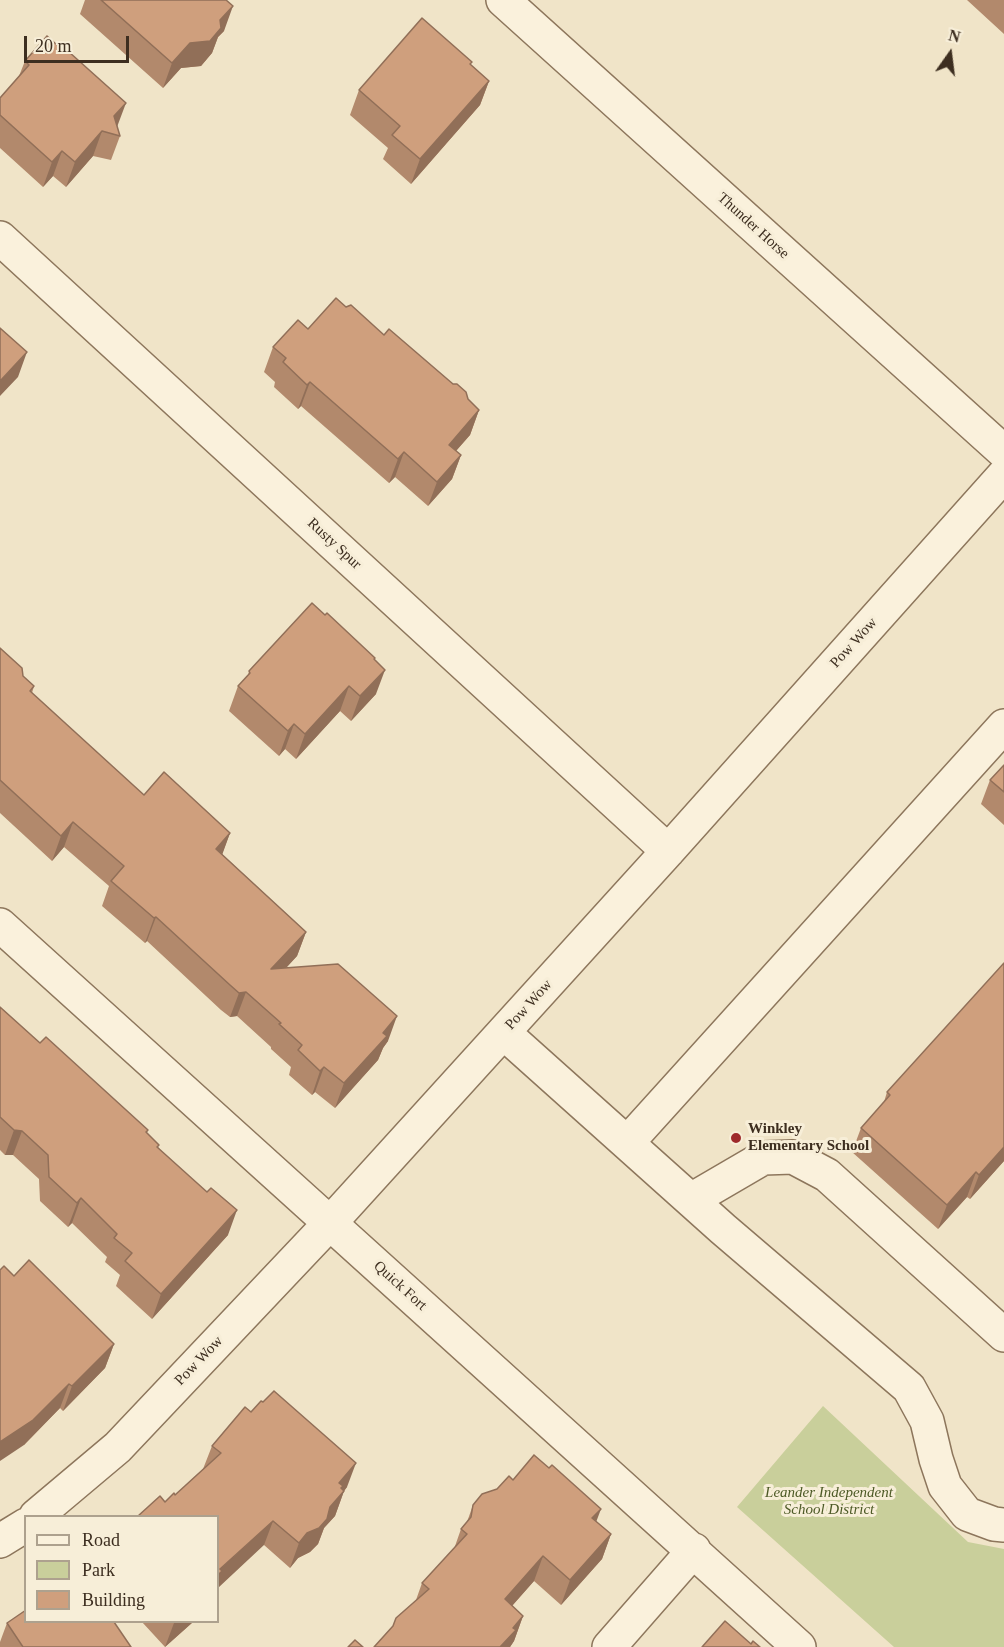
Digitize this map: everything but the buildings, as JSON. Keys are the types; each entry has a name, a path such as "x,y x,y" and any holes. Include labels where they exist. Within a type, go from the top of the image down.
{"street":[{"name":"Thunder Horse","path":"503,0 1004,453"},
{"name":"Rusty Spur","path":"0,238 668,851"},
{"name":"Pow Wow","path":"37,1515 118,1446 330,1223 668,851 1004,475"},
{"path":"627,1143 1004,726"},
{"name":"Quick Fort","path":"0,925 799,1647"},
{"path":"504,1033 691,1200 909,1388 927,1421 945,1486 967,1514 993,1524 1004,1525"},
{"path":"691,1200 762,1158 793,1157 827,1175 1004,1335"},
{"path":"0,1541 24,1526"},
{"path":"609,1647 694,1550"}],"green space":[{"name":"Leander Independent School District","path":"823,1406 968,1542 1004,1549 1004,1647 894,1647 737,1507"}],"place":[{"name":"Winkley Elementary School","path":"736,1138"}]}
